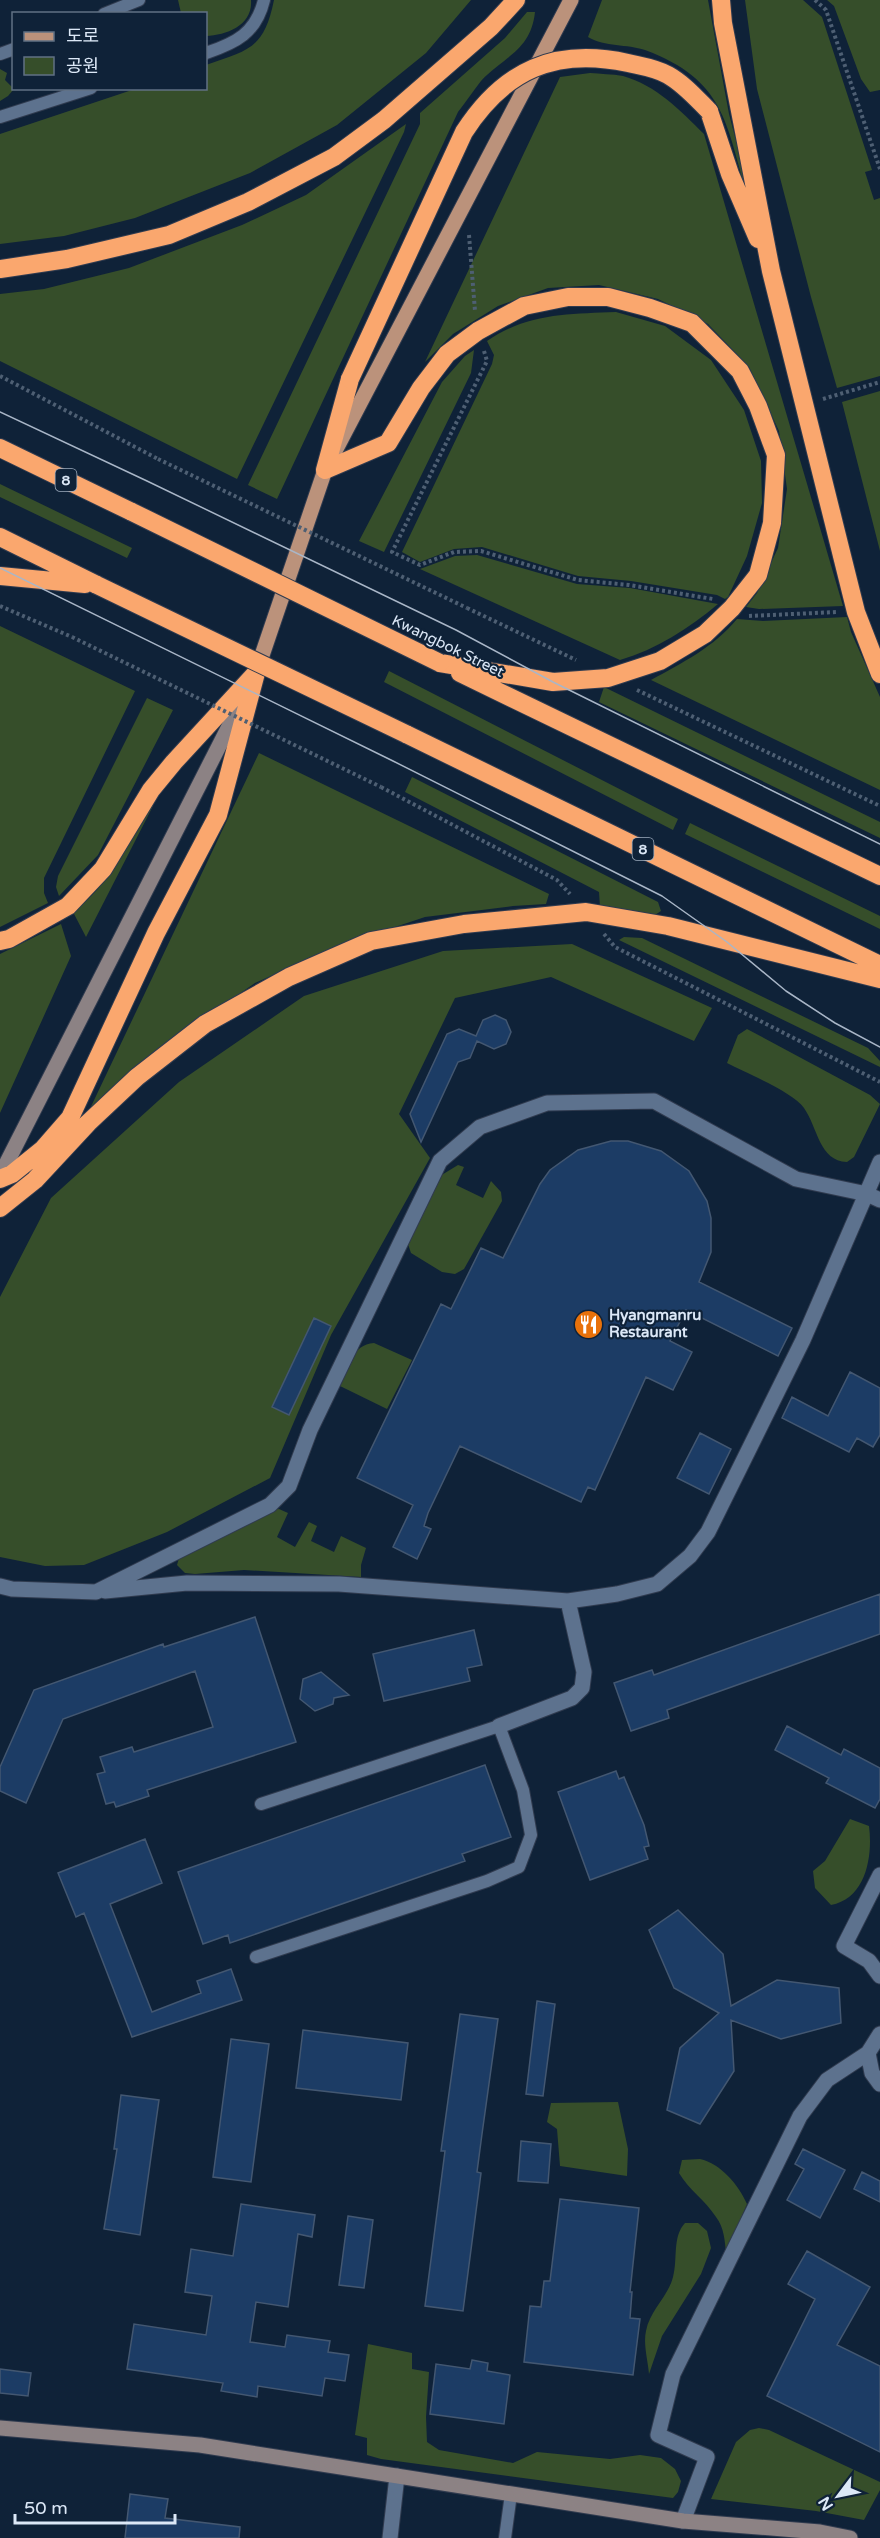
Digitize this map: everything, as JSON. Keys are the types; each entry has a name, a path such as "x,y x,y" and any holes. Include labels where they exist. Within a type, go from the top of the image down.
{"highway":[{"path":"0,269 67,259 169,235 248,202 334,157 384,120 491,27 516,0"},
{"path":"721,0 723,23 771,271 856,612 880,674"},
{"path":"326,470 350,379 464,132 494,94 521,75 549,62 578,57 606,58 667,74 689,90 709,111 730,174 771,271"},
{"path":"326,470 388,443 421,388 447,354 478,331 524,306 568,297 608,297 650,308 692,323 740,371 758,406 776,455 772,523 758,575 732,608 705,634 683,648 660,661 612,677 553,682 440,663"},
{"name":"Kwangbok Street","path":"0,448 880,876"},
{"name":"8","path":"0,537 880,965"},
{"path":"0,576 97,585"},
{"path":"0,1178 12,1174 43,1149 70,1118 156,933 218,815 256,673"},
{"path":"0,941 9,939 68,906 103,869 151,790 256,673"},
{"path":"0,1208 35,1180 88,1123 137,1077 205,1024 289,976 371,941 464,924 586,912 668,926 880,979"}],"main road":[{"path":"256,673 326,470 571,0"}],"street":[{"path":"0,1178 256,673"},
{"path":"96,1592 270,1504 289,1485 310,1430 440,1161 480,1127 547,1103 654,1101 796,1179 873,1197"},
{"path":"1,1587 96,1592 188,1582 339,1584 568,1601 617,1594 657,1584 690,1556 708,1532 873,1197 880,1162"},
{"path":"499,1726 572,1698 582,1688 584,1672 568,1601"},
{"path":"880,1875 844,1946 869,1961 880,1976"},
{"path":"683,2521 707,2457 658,2435 673,2374 800,2116 827,2080 868,2053 880,2034"},
{"path":"868,2053 872,2073 880,2084"},
{"path":"0,2428 200,2445 683,2521 820,2532 850,2538"},
{"path":"390,2538 397,2476"}],"lane":[{"path":"109,12 139,0"},
{"path":"207,53 243,37 260,16 264,0"},
{"path":"0,117 85,90"},
{"path":"256,1957 487,1881 519,1867 531,1835 522,1790 499,1726 261,1804"},
{"path":"505,2538 511,2494"}],"path":[{"path":"815,0 826,10 880,169"},
{"path":"469,235 472,293 478,331 487,361 392,552 420,565 454,552 482,551 578,580 629,585 718,599 748,616 856,612"},
{"path":"0,376 158,459 581,662"},
{"path":"804,404 880,382"},
{"path":"0,606 72,637 381,787"},
{"path":"612,677 880,806"}],"green space":[{"path":"178,0 251,0 248,16 237,27 230,31 207,36 207,12 181,12"},
{"path":"274,0 471,0 426,53 337,125 250,173 135,218 64,236 0,244 0,134 132,90 207,90 207,65 244,51 252,45 265,29"},
{"path":"602,0 708,0 729,114 750,194 747,195 727,125 707,90 692,75 645,50 588,37"},
{"path":"745,0 803,0 822,17 872,170 865,172 874,200 880,198 880,376 837,388 757,89"},
{"path":"827,0 880,0 880,90 870,92 861,79 834,6"},
{"path":"527,12 535,12 528,36 522,45 481,81 458,112 277,499 248,485 420,124 420,113 505,38"},
{"path":"0,69 7,73 5,80 13,90 0,101"},
{"path":"590,73 623,76 635,80 657,92 704,134 843,606 759,609 746,607 757,593 778,548 787,489 779,431 749,367 708,324 658,299 599,285 548,288 498,306 453,334 425,362 560,77"},
{"path":"406,124 237,479 0,361 0,294 44,289 129,268 242,225 306,195"},
{"path":"616,312 665,326 711,360 744,410 761,461 762,503 747,556 728,597 725,599 717,595 631,581 578,576 482,547 454,549 420,562 402,552 492,364 494,355 487,341 502,332 533,320 565,315"},
{"path":"474,350 471,373 384,552 359,541 442,382 465,356"},
{"path":"880,391 880,551 842,402"},
{"path":"0,484 132,548 127,558 0,497"},
{"path":"477,555 577,584 630,588 718,604 672,637 620,660 420,569 455,556"},
{"path":"847,617 851,632 880,697 880,790 651,680 708,646 737,619 763,621"},
{"path":"0,626 135,691 44,878 44,893 48,903 0,927"},
{"path":"389,671 678,819 673,830 384,682"},
{"path":"604,687 880,822 880,838 599,702"},
{"path":"147,698 173,710 98,855 59,896 56,887 58,876"},
{"path":"259,753 549,894 546,904 425,917 338,946 255,983 186,1031 87,1115"},
{"path":"412,777 658,902 661,911 655,915 600,907 599,892 405,792"},
{"path":"150,805 153,806 86,937 73,912 108,877"},
{"path":"690,823 880,916 880,929 685,834"},
{"path":"61,924 71,956 0,1113 0,954"},
{"path":"624,937 642,938 868,1048 880,1061 880,1067 619,940"},
{"path":"572,944 712,1008 694,1041 551,977 455,998 399,1114 430,1158 331,1335 270,1478 167,1532 84,1565 45,1566 0,1557 0,1297 51,1198 179,1082 304,996 443,951"},
{"path":"747,1029 870,1095 880,1104 854,1157 847,1162 830,1156 820,1142 809,1116 798,1102 780,1089 727,1063 738,1035"},
{"path":"458,1165 464,1167 456,1185 483,1198 491,1181 501,1192 502,1201 464,1269 455,1274 442,1272 411,1253 408,1244 440,1176"},
{"path":"374,1343 412,1360 387,1409 340,1386 351,1358 360,1348"},
{"path":"279,1509 288,1513 277,1537 295,1547 309,1522 317,1526 311,1541 334,1552 341,1536 366,1548 361,1565 361,1577 244,1570 195,1574 185,1573 177,1565 179,1558 271,1510"},
{"path":"850,1819 869,1826 868,1863 865,1874 852,1894 843,1901 831,1905 815,1888 813,1871 825,1861"},
{"path":"618,2102 628,2149 627,2176 560,2166 557,2129 547,2122 551,2103"},
{"path":"700,2159 722,2170 739,2189 747,2204 726,2254 724,2234 719,2221 679,2173 682,2160"},
{"path":"685,2223 698,2223 707,2231 711,2248 701,2274 662,2336 649,2374 645,2347 646,2331 651,2317 671,2284 678,2235"},
{"path":"368,2344 412,2353 412,2369 429,2372 427,2442 439,2450 513,2463 537,2452 610,2459 640,2455 661,2458 675,2469 681,2481 678,2492 673,2498 381,2459 367,2455 367,2438 355,2435"},
{"path":"759,2428 769,2430 880,2482 880,2490 864,2520 816,2511 711,2499 736,2442 750,2430"}],"building":[{"path":"495,1015 506,1020 511,1032 506,1044 494,1049 477,1041 470,1058 458,1062 421,1142 410,1114 447,1034 459,1029 476,1036 483,1020"},
{"name":"Hyangmanru Restaurant","path":"611,1141 628,1141 661,1151 689,1171 707,1201 711,1218 711,1252 699,1282 792,1328 778,1356 686,1310 670,1341 692,1352 673,1390 646,1377 595,1490 588,1487 581,1502 460,1446 428,1513 424,1526 431,1529 417,1559 393,1547 413,1505 357,1478 441,1304 451,1309 481,1248 503,1258 540,1184 550,1170 578,1150"},
{"path":"314,1318 331,1326 289,1415 272,1407"},
{"path":"850,1372 880,1388 880,1435 873,1447 857,1438 849,1452 782,1418 792,1397 828,1416"},
{"path":"700,1433 731,1449 709,1494 677,1478"},
{"path":"880,1594 880,1634 667,1710 669,1718 631,1731 614,1683 652,1670 654,1675"},
{"path":"255,1617 296,1742 147,1790 149,1796 116,1807 114,1802 106,1804 97,1774 105,1772 100,1757 132,1747 134,1752 213,1727 195,1671 63,1719 26,1803 0,1791 0,1767 34,1690 163,1644 164,1647"},
{"path":"474,1630 482,1665 467,1668 470,1681 384,1701 373,1654"},
{"path":"321,1672 349,1695 334,1698 333,1704 315,1711 300,1699 303,1679"},
{"path":"787,1726 841,1755 844,1749 880,1768 880,1799 875,1808 826,1783 829,1778 775,1750"},
{"path":"485,1765 511,1837 462,1854 465,1861 230,1943 228,1935 203,1944 178,1872"},
{"path":"616,1771 619,1779 624,1777 644,1825 649,1846 644,1847 648,1859 590,1880 558,1792"},
{"path":"145,1839 162,1883 110,1904 152,2012 201,1993 197,1981 231,1969 242,2000 132,2037 84,1913 76,1917 58,1873"},
{"path":"678,1910 723,1954 731,2006 777,1980 839,1988 841,2023 781,2039 731,2020 734,2071 700,2124 667,2110 680,2048 719,2013 674,1988 649,1930"},
{"path":"537,2001 555,2004 543,2096 526,2094"},
{"path":"460,2014 498,2019 477,2172 481,2173 463,2311 425,2306 445,2151 441,2151"},
{"path":"303,2030 408,2043 401,2100 296,2088"},
{"path":"231,2039 269,2044 251,2182 213,2177"},
{"path":"121,2095 159,2100 140,2235 104,2229 117,2149 114,2149"},
{"path":"521,2141 551,2144 548,2183 518,2181"},
{"path":"803,2149 845,2170 820,2218 787,2200 804,2169 795,2164"},
{"path":"862,2172 880,2181 880,2202 854,2189"},
{"path":"560,2199 639,2208 630,2292 632,2292 630,2318 640,2319 633,2375 524,2362 530,2306 541,2307 544,2281 550,2281"},
{"path":"241,2204 315,2215 312,2237 298,2234 288,2307 256,2302 250,2342 285,2347 287,2335 330,2341 328,2352 349,2355 345,2381 325,2378 322,2396 258,2386 257,2397 221,2391 223,2383 127,2369 134,2324 206,2335 212,2296 185,2292 191,2249 233,2256"},
{"path":"348,2216 373,2220 364,2288 339,2285"},
{"path":"807,2251 870,2287 837,2345 880,2366 880,2452 767,2396 815,2299 788,2284"},
{"path":"472,2360 488,2363 487,2371 510,2375 504,2424 430,2414 436,2364 470,2369"},
{"path":"0,2369 31,2373 28,2396 0,2393"},
{"path":"130,2494 168,2499 165,2518 240,2527 239,2538 125,2538"}],"tram line":[{"path":"0,412 456,630 553,682 880,844"},
{"path":"0,568 662,896 727,942 786,991 835,1023 880,1047"}],"place":[{"name":"Hyangmanru Restaurant","path":"588,1324"}]}
